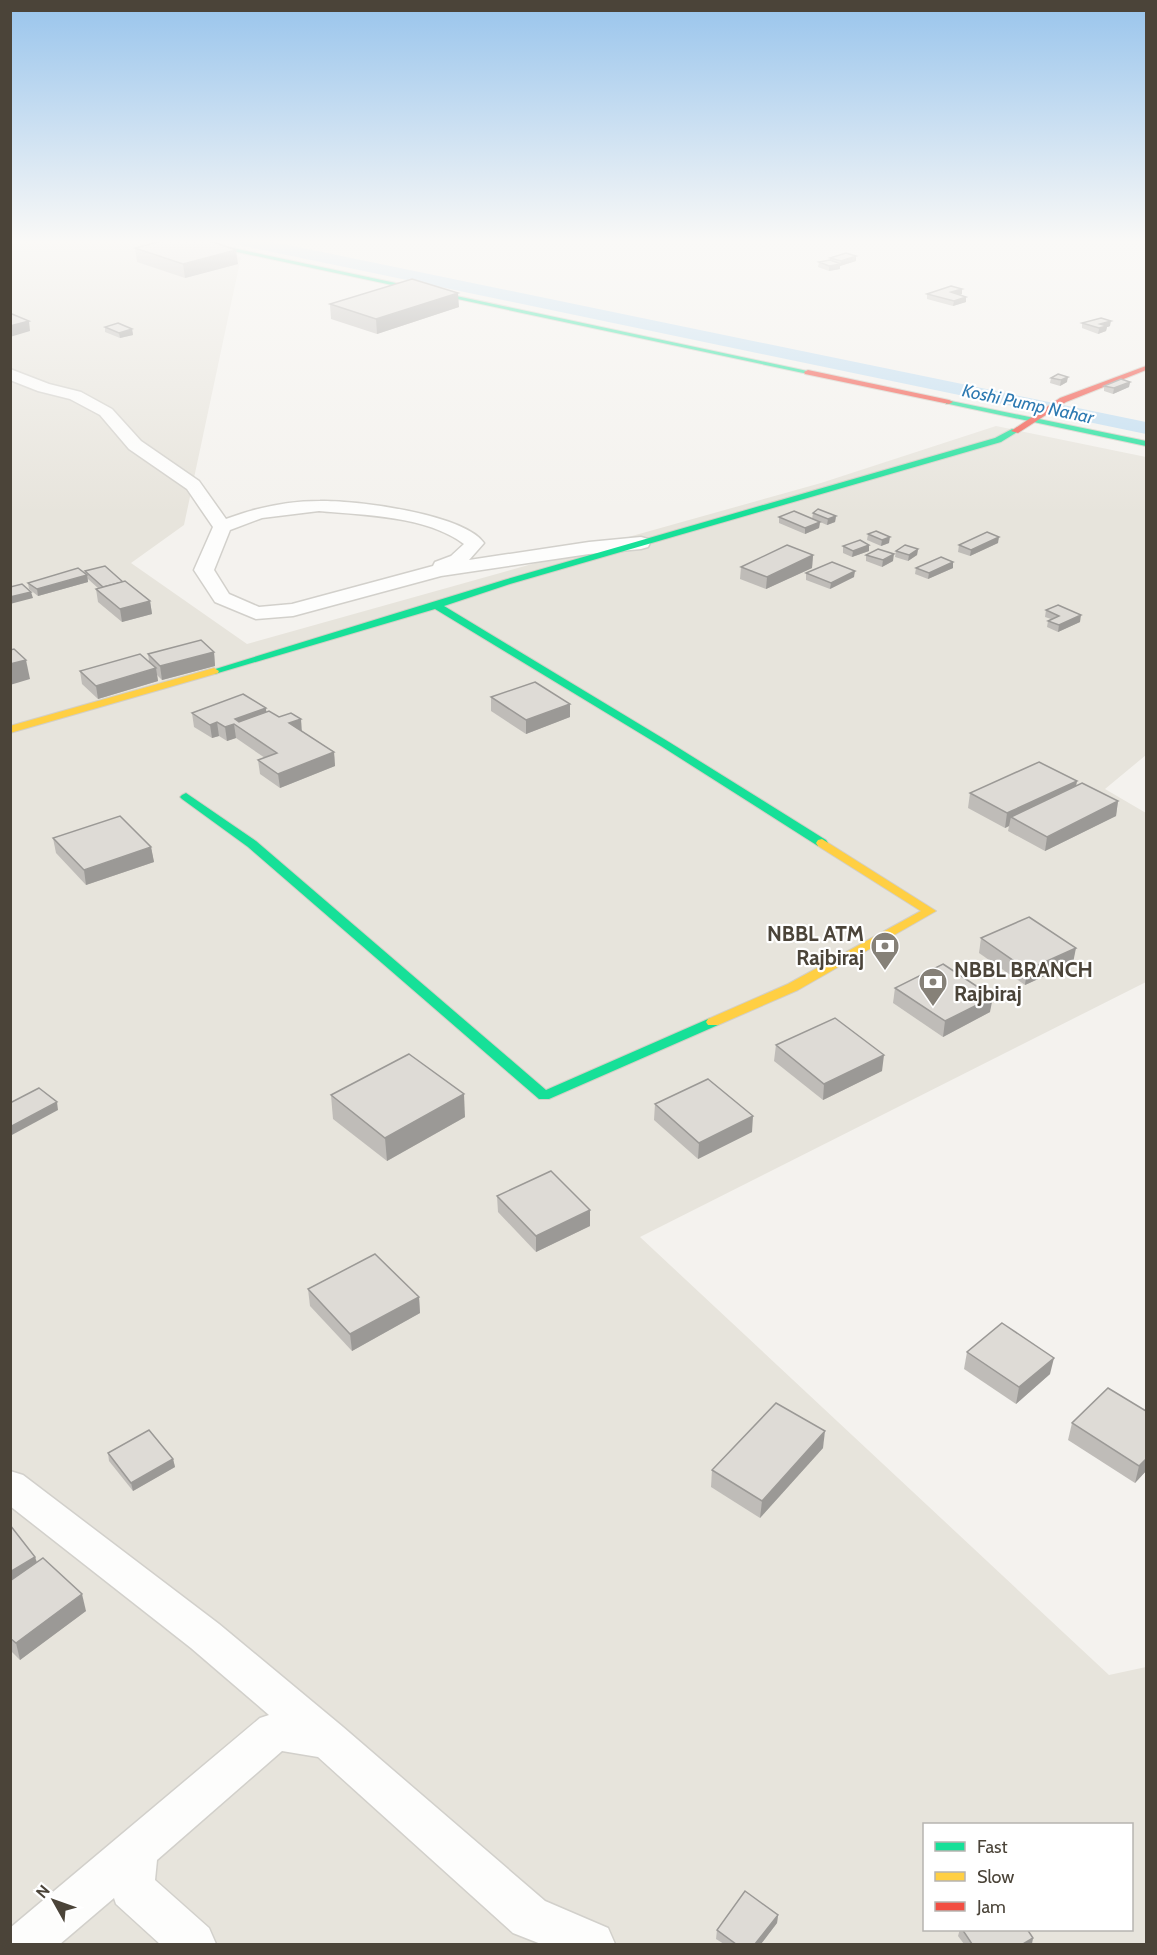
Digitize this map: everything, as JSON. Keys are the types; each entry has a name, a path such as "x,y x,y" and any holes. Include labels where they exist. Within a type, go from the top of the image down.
{"street":[{"path":"615,331 1146,444"},
{"path":"10,730 998,440 1035,420 1063,400 1146,368"},
{"path":"10,374 44,388 75,395 106,412 135,445 193,485 222,527"},
{"path":"370,591 458,560 475,543 456,529 423,521 372,510 319,506 259,513 222,527 204,570 222,598 256,613 293,610 370,591 440,570 589,548 643,543"},
{"path":"186,797 252,844 544,1096 793,987 930,911 665,744 436,605"},
{"path":"10,1485 204,1636 328,1740 529,1917 592,1944"},
{"path":"26,1944 113,1873 136,1850 275,1731 328,1740"},
{"path":"136,1850 132,1889 193,1944"}],"shaded area":[{"path":"11,331 225,331 184,525 131,563 247,644 821,483 996,426 1146,457 1146,755 1105,789 1146,813 1146,982 640,1237 1109,1675 1146,1667 1146,1944 11,1944"}],"building":[{"path":"1058,374 1068,377 1061,380 1051,378"},
{"path":"1121,379 1130,382 1114,388 1104,386"},
{"path":"818,509 836,516 828,519 813,513"},
{"path":"794,511 820,522 805,528 779,517"},
{"path":"876,531 890,537 882,540 868,534"},
{"path":"987,532 999,537 971,550 959,545"},
{"path":"860,540 869,545 853,551 843,546"},
{"path":"787,545 813,555 767,577 741,567"},
{"path":"905,545 918,549 909,555 896,551"},
{"path":"878,549 894,554 883,560 866,555"},
{"path":"941,557 953,562 929,573 916,568"},
{"path":"832,562 855,571 831,583 806,573"},
{"path":"105,566 123,582 103,587 85,571"},
{"path":"78,568 87,575 37,589 28,583"},
{"path":"125,581 150,601 120,609 96,589"},
{"path":"22,584 31,592 10,597 10,587"},
{"path":"1058,605 1081,615 1059,625 1048,621 1059,616 1046,610"},
{"path":"201,640 214,652 160,666 148,654"},
{"path":"14,649 26,660 10,664 10,650"},
{"path":"140,654 156,668 96,686 80,671"},
{"path":"535,682 570,704 526,720 491,697"},
{"path":"243,694 266,708 235,719 239,722 269,711 279,717 291,713 301,719 289,723 334,752 278,774 258,760 277,753 234,724 225,727 217,722 210,725 192,713"},
{"path":"1039,762 1077,781 1007,813 970,793"},
{"path":"1082,783 1118,801 1047,837 1011,817"},
{"path":"120,816 151,847 84,870 53,838"},
{"path":"1029,917 1076,948 1027,970 981,938"},
{"path":"943,964 993,997 945,1021 895,988"},
{"path":"835,1018 884,1055 824,1084 776,1045"},
{"path":"409,1054 464,1094 385,1138 331,1095"},
{"path":"708,1079 753,1116 699,1143 655,1104"},
{"path":"39,1088 57,1102 10,1127 10,1103"},
{"path":"551,1171 590,1210 536,1236 497,1196"},
{"path":"375,1254 419,1297 350,1334 308,1289"},
{"path":"1002,1323 1054,1358 1019,1387 967,1352"},
{"path":"1108,1388 1146,1411 1146,1459 1139,1466 1072,1423"},
{"path":"776,1403 825,1431 762,1501 712,1470"},
{"path":"149,1430 173,1459 131,1483 108,1453"},
{"path":"10,1525 35,1557 10,1572"},
{"path":"43,1558 82,1594 16,1643 10,1638 10,1581"},
{"path":"745,1891 778,1915 755,1944 736,1944 717,1930"},
{"path":"963,1931 1028,1931 1033,1938 1023,1944 972,1944"}],"waterway":[{"name":"Koshi Pump Nahar","path":"679,331 1146,428"}],"traffic: fast":[{"path":"615,331 808,372"},
{"path":"949,402 1146,444"},
{"path":"214,671 386,621 507,582 998,440 1015,431"},
{"path":"436,605 665,744 822,843"},
{"path":"186,797 252,844 544,1096 713,1022"}],"traffic: slow":[{"path":"10,730 214,671"},
{"path":"713,1022 793,987 930,911 822,843"}],"traffic: jam":[{"path":"1015,431 1063,400 1146,368"},
{"path":"808,372 949,402"}],"place":[{"name":"NBBL ATM Rajbiraj","path":"885,972"},
{"name":"NBBL BRANCH Rajbiraj","path":"933,1008"}]}
